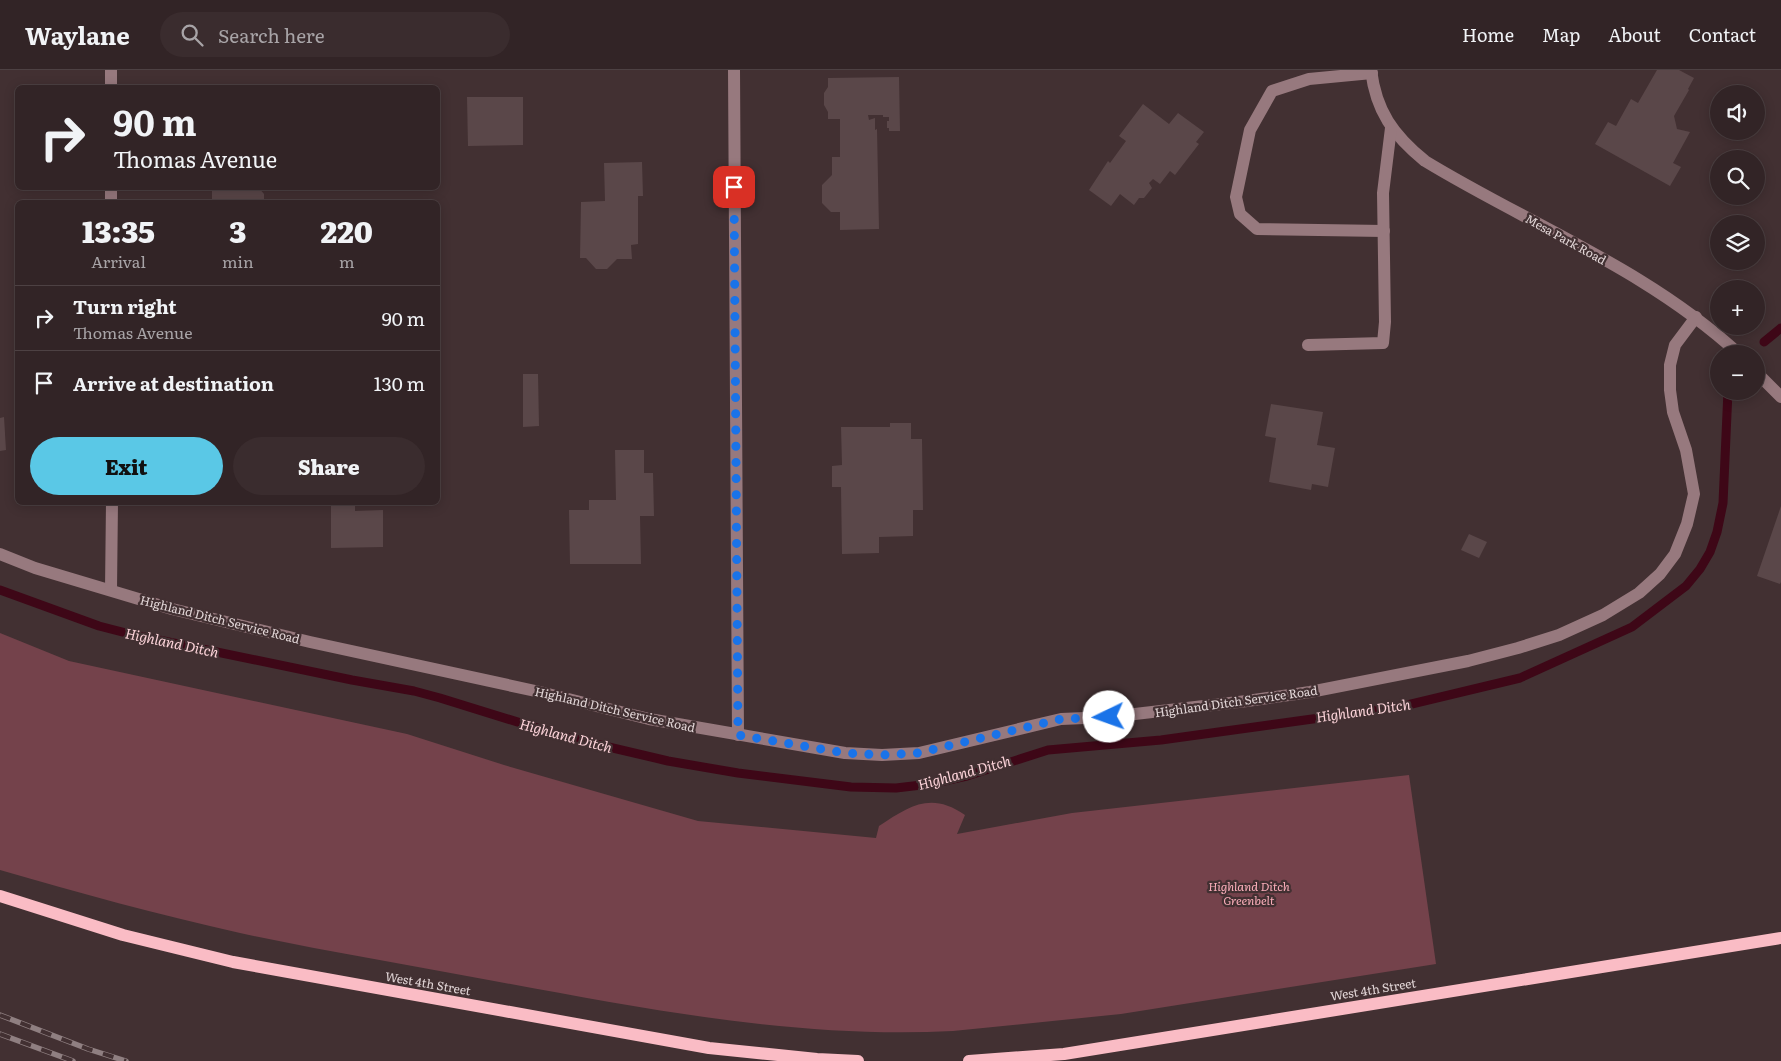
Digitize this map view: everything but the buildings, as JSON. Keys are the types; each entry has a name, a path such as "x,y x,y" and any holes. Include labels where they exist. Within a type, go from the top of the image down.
{"main road":[{"name":"West 4th Street","path":"0,896 123,936 233,962 709,1048 817,1059 858,1061"},
{"name":"West 4th Street","path":"969,1061 1064,1054 1781,938"}],"street":[{"path":"111,70 111,85"},
{"path":"734,70 738,735"},
{"path":"1371,72 1309,79 1272,91 1250,130 1236,197 1240,214 1257,229 1384,231"},
{"name":"Mesa Park Road","path":"1371,72 1373,86 1381,109 1391,128 1406,146 1425,161 1654,288 1696,317 1729,345"},
{"path":"1308,345 1383,343 1385,322 1383,193 1391,128"},
{"name":"Highland Ditch Service Road","path":"0,554 35,568 172,609 301,640 540,692 648,719 845,753 882,755 918,753 1061,719 1119,716 1310,692 1468,661 1560,635 1603,615 1639,592 1660,574 1675,554 1687,524 1694,494 1686,450 1673,412 1670,390 1670,364 1674,345 1696,317"},
{"path":"1765,379 1779,390"},
{"path":"111,590 112,505"}],"green space":[{"name":"Highland Ditch Greenbelt","path":"0,633 69,661 407,734 504,765 698,821 876,838 879,826 900,812 920,804 931,803 953,808 965,815 957,834 1072,813 1409,775 1436,964 1121,1014 953,1031 837,1031 722,1020 608,1002 240,933 180,919 0,870"}],"waterway":[{"name":"Highland Ditch","path":"1764,342 1781,328"},
{"name":"Highland Ditch","path":"0,590 99,626 130,634 414,691 566,737 668,761 738,773 851,787 896,788 930,784 967,776 1048,750 1161,740 1399,707 1520,678 1632,627 1686,586 1700,569 1710,552 1717,532 1723,503 1728,400"}],"railway":[{"path":"0,1015 88,1049 126,1061"},
{"path":"0,1034 73,1061"}],"route":[{"path":"734,187 738,735 845,753 882,755 918,753 1061,719 1109,717"}]}
